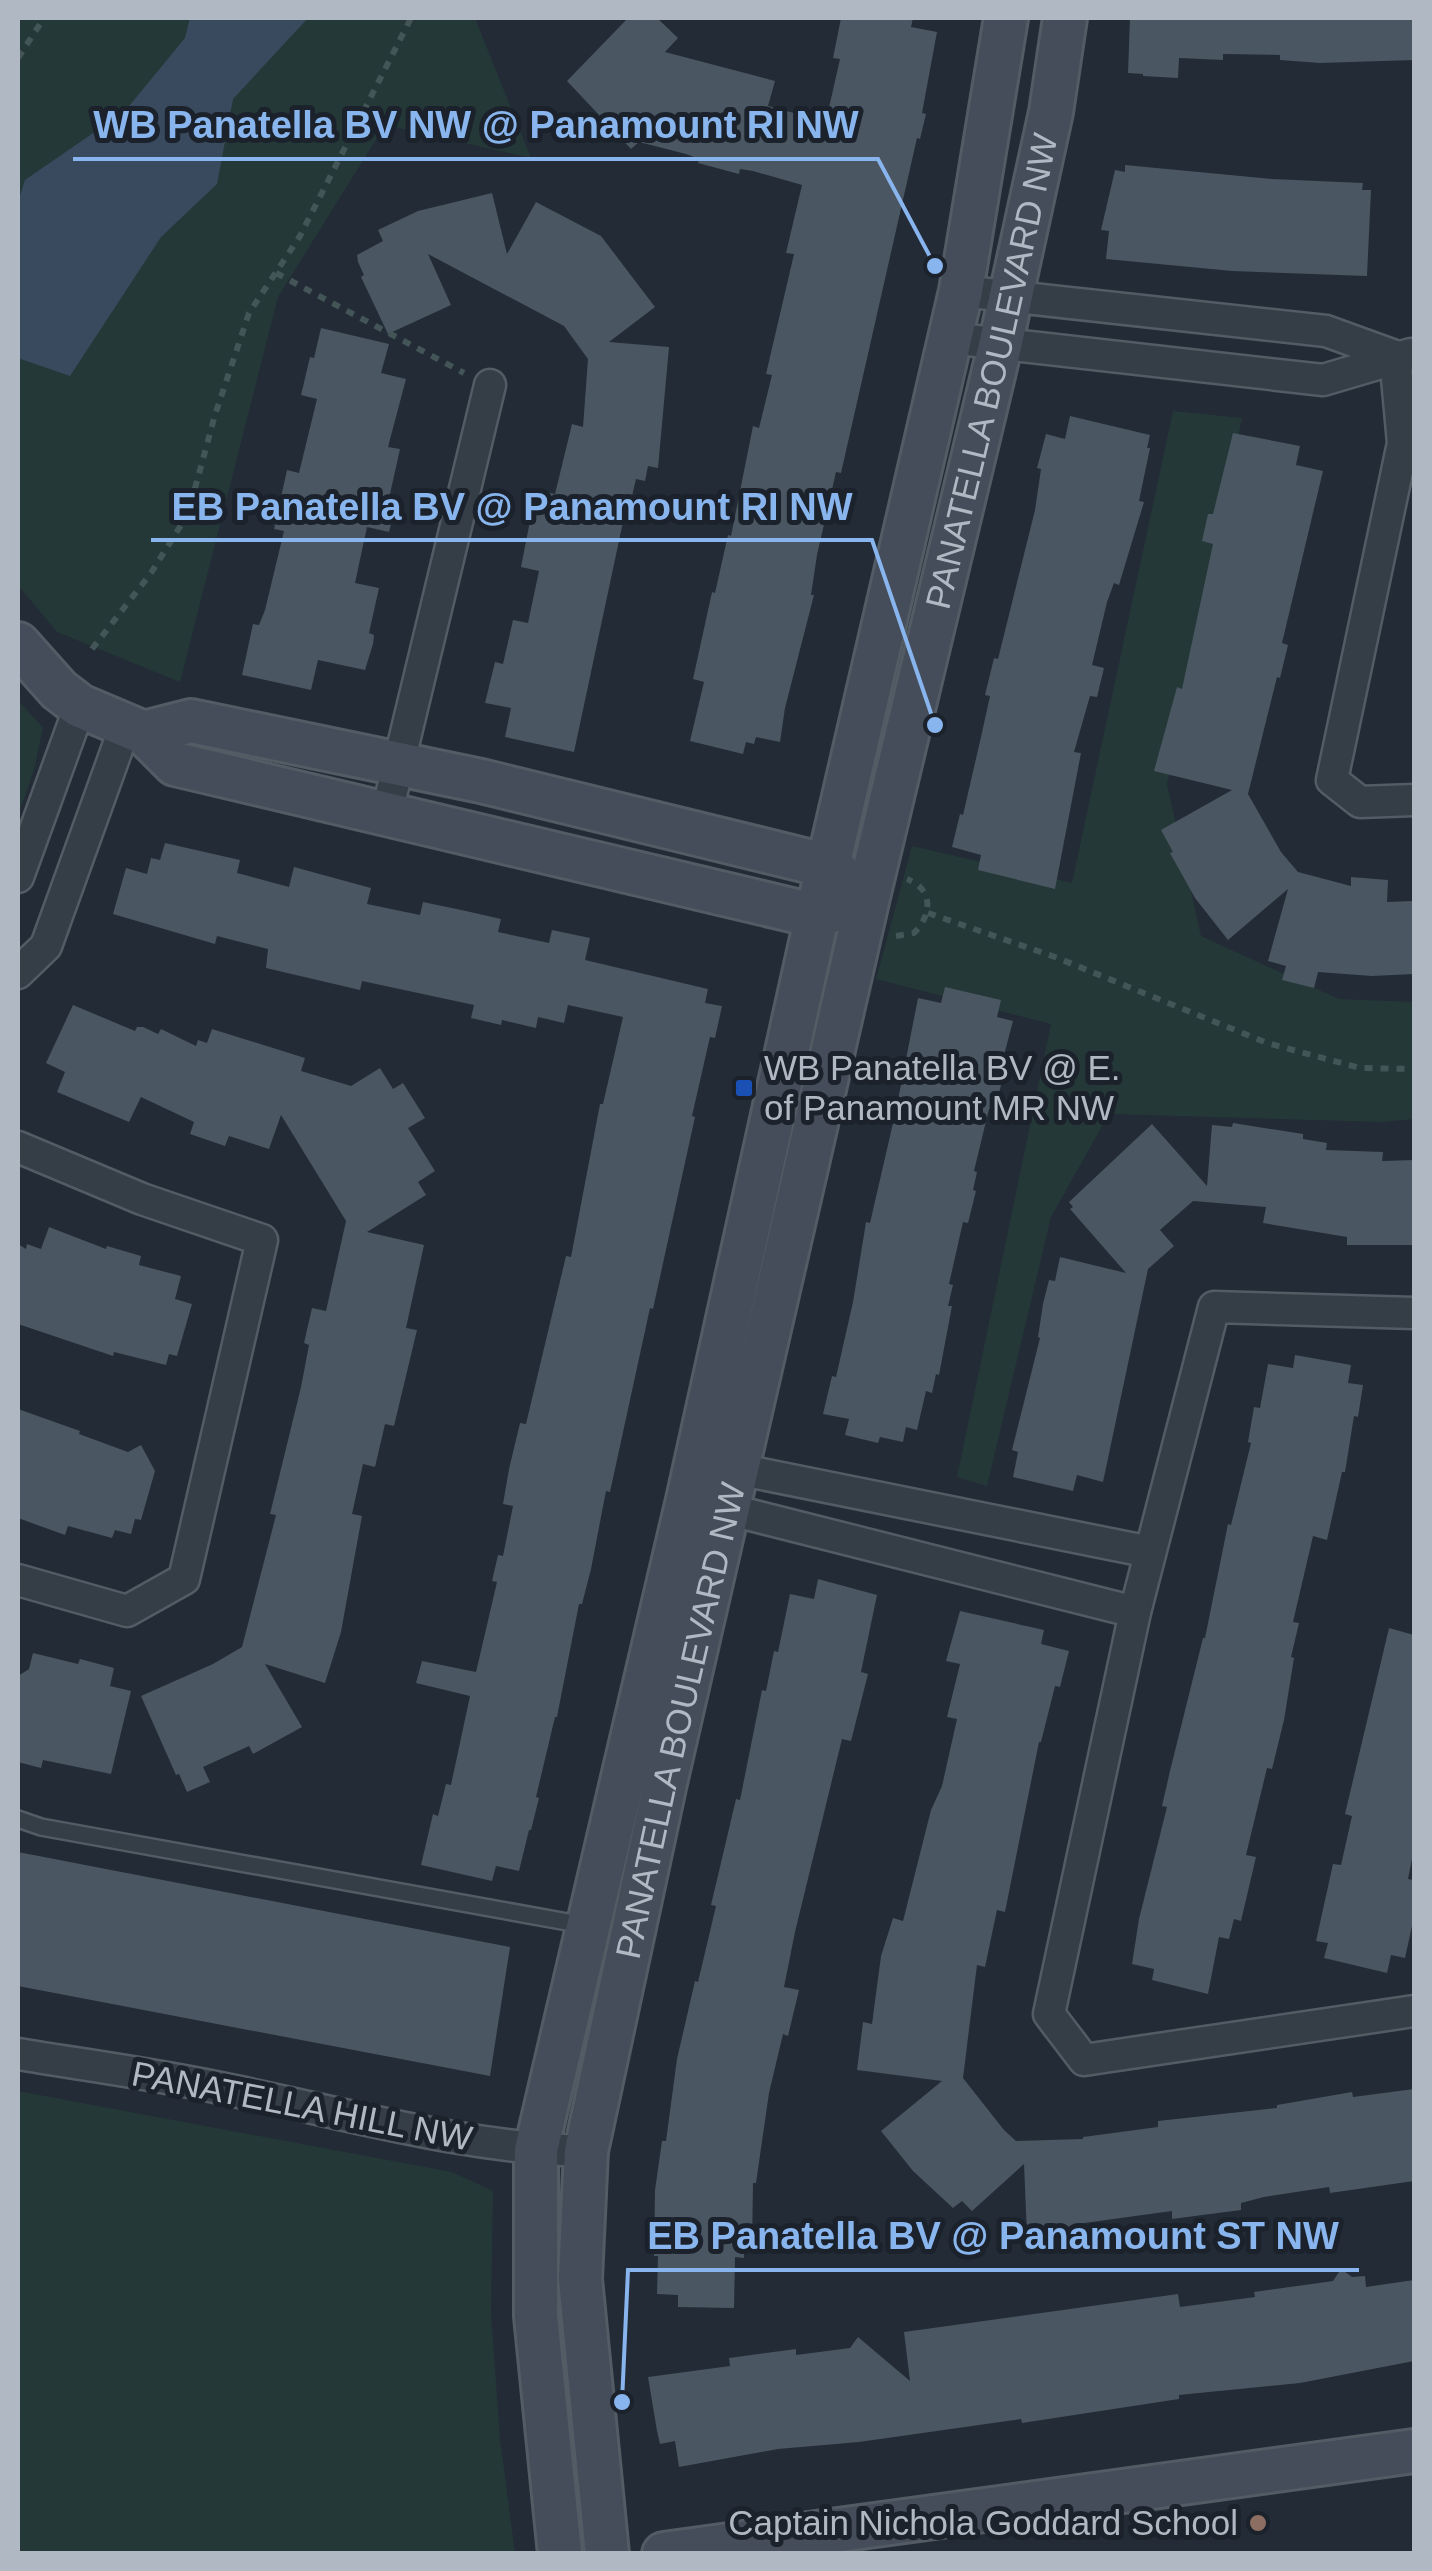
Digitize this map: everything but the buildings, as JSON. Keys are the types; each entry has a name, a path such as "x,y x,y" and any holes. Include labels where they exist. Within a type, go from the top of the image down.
{"street":[{"name":"PANATELLA BOULEVARD NW","path":"560,2554 536,2316 536,2150 693,1480 828,866 961,290 1006,18"},
{"name":"PANATELLA BOULEVARD NW","path":"607,2554 580,2278 586,2151 664,1787 868,897 1000,346 1051,112 1065,18"},
{"path":"961,290 1326,330 1405,354"},
{"path":"950,338 1323,380 1405,354"},
{"path":"1405,354 1403,443 1332,780 1360,802 1414,800"},
{"path":"386,816 490,385"},
{"path":"18,644 59,690 80,706 134,730 175,764 817,916 868,897"},
{"path":"18,876 80,706"},
{"path":"134,730 192,720 500,785 828,866 868,897"},
{"path":"18,974 46,946 134,730"},
{"path":"18,1147 142,1199 262,1240 184,1579 128,1612 18,1580"},
{"path":"1414,1313 1214,1307 1135,1612 1049,2014 1084,2060 1414,2011"},
{"path":"693,1480 1135,1612"},
{"path":"693,1480 735,1490 1150,1552"},
{"name":"PANATELLA HILL NW","path":"18,2054 220,2088 369,2122 536,2150 586,2151"},
{"path":"664,2554 1414,2451"}],"lane":[{"path":"18,1820 60,1831 588,1926"}],"path":[{"path":"18,58 44,18"},
{"path":"92,649 152,573 188,514 249,313 300,236 412,18"},
{"path":"276,272 490,385"},
{"path":"928,913 1055,958 1267,1044 1360,1068 1414,1069"}],"shaded area":[{"path":"22,18 475,18 531,158 385,125 278,297 180,682 57,632 18,585 18,22"},
{"path":"1173,411 1242,418 1167,784 1201,936 1339,999 1414,1002 1414,1119 1382,1122 1109,1114 1051,1217 987,1486 957,1477 1051,1024 876,979 912,846 1072,883"},
{"path":"18,700 43,728 18,816"},
{"path":"18,2091 452,2172 493,2191 491,2313 500,2439 515,2553 18,2553"}],"water":[{"path":"190,18 308,18 233,99 217,184 161,237 70,376 18,358 18,202 25,180 125,111 185,38"}],"place":[{"name":"WB Panatella BV NW @ Panamount RI NW","path":"935,266"},
{"name":"EB Panatella BV @ Panamount RI NW","path":"935,725"},
{"name":"WB Panatella BV @ E. of Panamount MR NW","path":"744,1088"},
{"name":"EB Panatella BV @ Panamount ST NW","path":"622,2402"},
{"name":"Captain Nichola Goddard School","path":"1258,2523"}]}
